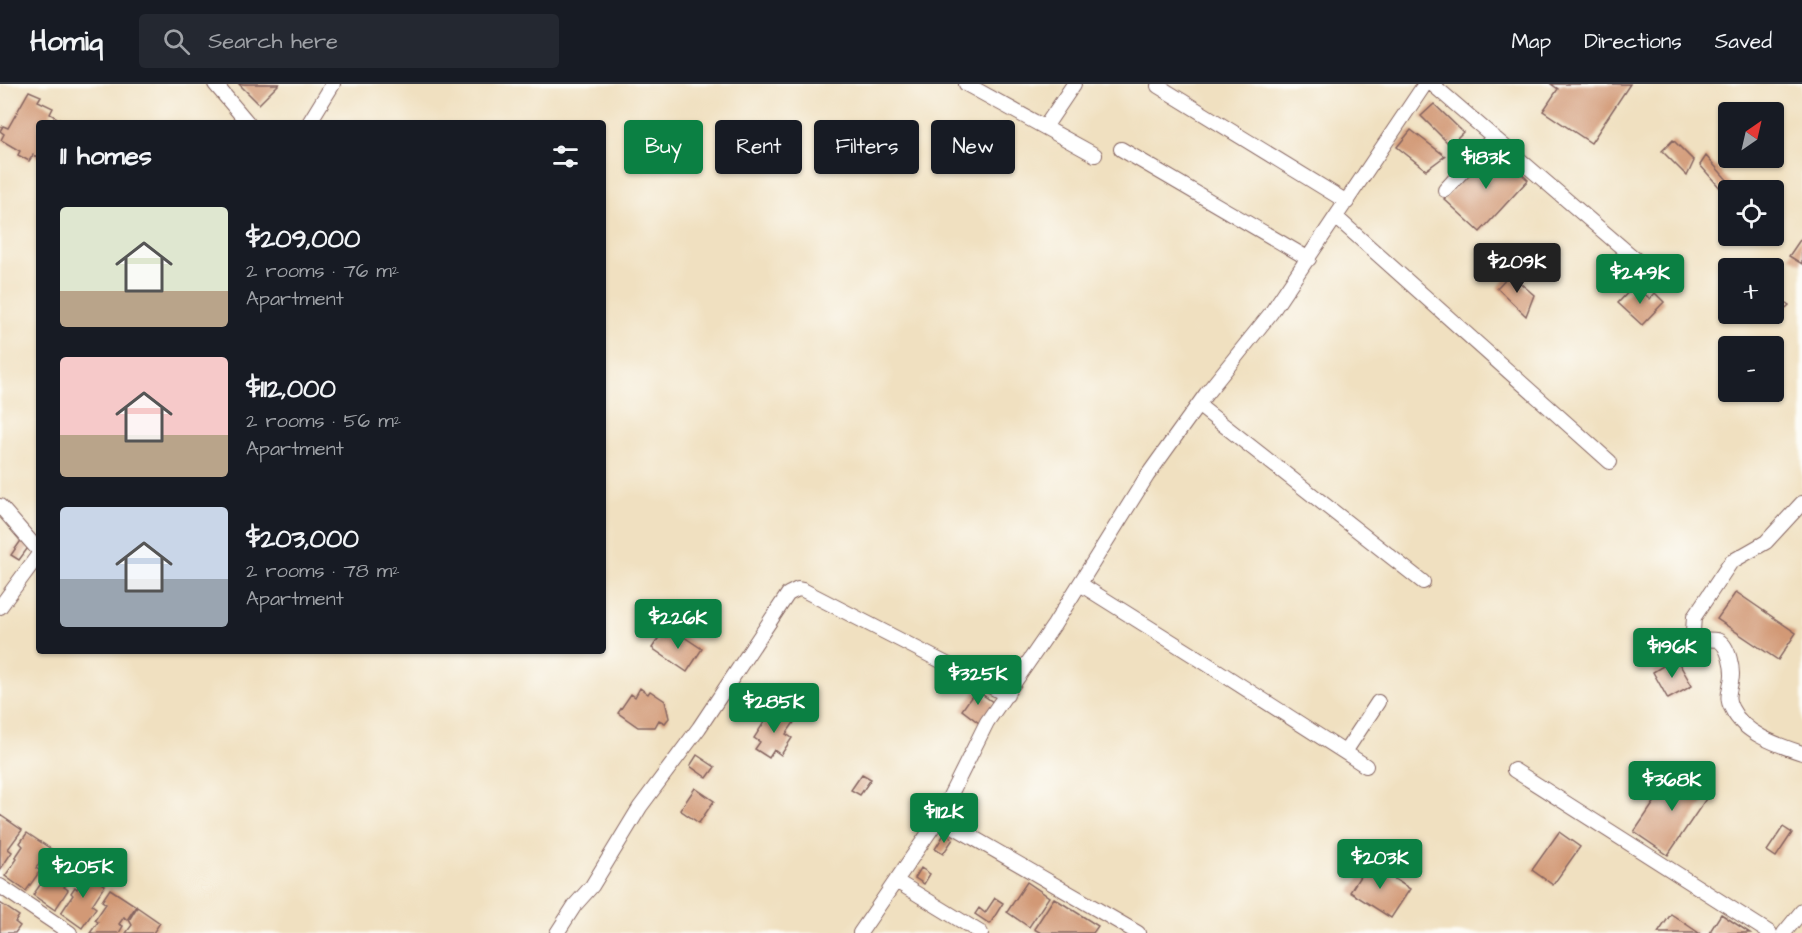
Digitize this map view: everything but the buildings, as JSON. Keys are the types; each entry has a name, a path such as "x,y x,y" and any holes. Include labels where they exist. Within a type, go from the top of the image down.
{"street":[{"path":"215,84 245,120"},
{"path":"311,120 333,84"},
{"path":"966,84 1095,155"},
{"path":"1045,127 1074,84"},
{"path":"860,933 939,818 987,722 1080,584 1147,476 1198,405 1271,313 1425,84"},
{"path":"1432,84 1648,270"},
{"path":"1158,86 1347,202"},
{"path":"1445,190 1494,137"},
{"path":"1121,149 1309,259"},
{"path":"1336,218 1610,462"},
{"path":"1198,405 1423,582"},
{"path":"1802,503 1766,542 1731,562 1694,617 1692,631 1698,639 1717,640 1726,648 1732,681 1727,693 1731,709 1740,720 1756,734 1802,753"},
{"path":"0,507 36,549"},
{"path":"2,598 36,556"},
{"path":"1080,584 1366,766"},
{"path":"557,933 575,905 592,886 640,807 699,728 761,632 793,590 803,590 1006,695"},
{"path":"1345,752 1378,702"},
{"path":"1514,770 1770,933"},
{"path":"939,818 1138,933"},
{"path":"896,881 981,933"},
{"path":"0,886 70,933"},
{"path":"1784,933 1802,911"}]}
